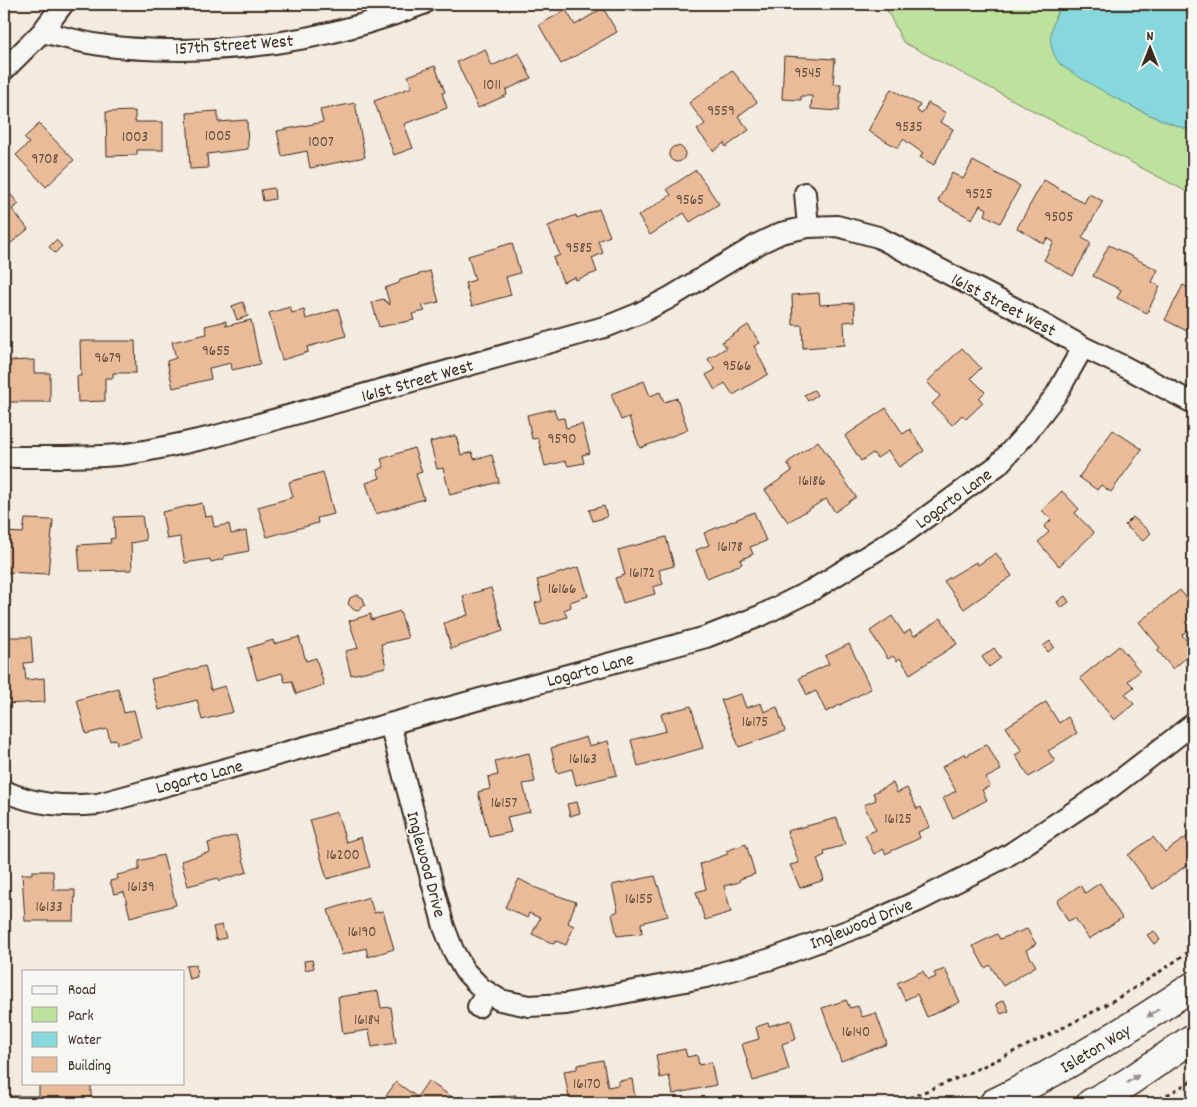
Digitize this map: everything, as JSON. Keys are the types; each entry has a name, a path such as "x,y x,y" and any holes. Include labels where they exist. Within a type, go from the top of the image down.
{"main road":[{"name":"Isleton Way","path":"994,1103 1090,1053 1193,986"},
{"path":"1091,1103 1128,1083 1193,1038"}],"street":[{"path":"4,70 42,32 63,4"},
{"name":"157th Street West","path":"42,32 93,44 123,48 157,50 259,46 370,23 423,4"},
{"path":"805,193 808,227"},
{"name":"161st Street West","path":"4,457 71,458 119,455 173,446 598,329 640,313 670,298 760,243 781,234 808,227 838,226 878,237 1016,309 1083,347 1193,403"},
{"name":"Logarto Lane","path":"4,790 19,797 44,804 72,806 98,804 706,637 760,616 814,589 906,532 998,465 1025,435 1056,395 1083,347"},
{"name":"Inglewood Drive","path":"390,724 444,927 453,950 482,999 500,1000 529,1006 566,1004 706,977 771,959 869,923 1008,856 1110,788 1193,724"}],"path":[{"path":"894,1103 976,1070 1067,1027 1127,992 1193,948"},
{"path":"1153,1103 1193,1080"}],"green space":[{"path":"884,4 1062,4 1055,17 1061,65 1108,94 1141,111 1193,131 1193,195 903,42"}],"water":[{"path":"1062,4 1193,4 1193,131 1163,121 1120,101 1060,64 1052,49 1051,34 1052,26"}],"building":[{"path":"603,8 617,32 561,64 539,25 566,10 575,25"},
{"path":"485,49 492,66 519,53 531,78 506,90 507,95 478,108 457,62"},
{"path":"784,56 835,59 833,84 841,84 839,111 811,109 812,96 801,96 801,100 782,99"},
{"path":"435,66 445,92 442,93 447,108 404,124 413,148 394,155 374,101 412,87 408,76"},
{"path":"732,70 757,102 738,116 749,130 726,147 724,143 714,151 697,130 705,124 689,103"},
{"path":"891,89 920,105 917,111 922,114 928,103 946,113 940,122 953,129 934,165 920,157 923,153 903,139 898,148 868,131"},
{"path":"355,103 365,157 310,168 307,151 282,156 277,131 323,122 320,110"},
{"path":"135,111 135,122 163,122 163,150 137,150 137,155 107,156 106,112"},
{"path":"218,111 218,122 247,120 248,149 207,154 208,168 190,169 187,113"},
{"path":"39,124 74,160 46,187 16,155 29,143 24,138"},
{"path":"677,146 685,154 677,162 669,154"},
{"path":"973,161 1020,186 1000,223 985,215 987,209 980,205 972,219 938,201 952,173 963,179"},
{"path":"696,170 719,204 690,222 684,213 650,235 638,216 671,195 667,189"},
{"path":"1044,180 1084,203 1089,194 1103,201 1082,238 1091,243 1073,276 1044,260 1054,242 1047,238 1044,244 1017,228"},
{"path":"4,187 19,204 12,209 28,229 4,249"},
{"path":"274,188 275,199 263,201 261,190"},
{"path":"599,209 610,236 598,241 603,253 592,258 597,272 576,280 575,277 563,282 553,258 560,255 548,226 576,215 577,218"},
{"path":"56,240 62,246 55,253 49,247"},
{"path":"512,243 520,273 506,277 511,295 472,306 465,283 475,280 468,256"},
{"path":"1109,245 1158,270 1152,282 1160,286 1147,313 1117,298 1121,290 1093,276"},
{"path":"430,271 439,302 422,306 425,311 412,314 414,320 379,327 372,302 383,299 390,305 385,288 399,283 400,280"},
{"path":"1183,285 1193,290 1193,328 1191,333 1165,320"},
{"path":"819,293 820,305 854,303 855,321 844,322 845,345 803,348 802,325 793,325 792,295"},
{"path":"243,302 248,316 237,320 232,306"},
{"path":"290,307 292,313 304,310 306,319 338,309 346,336 307,347 308,352 282,360 269,313"},
{"path":"251,320 260,364 232,370 231,363 209,368 211,379 173,388 167,361 176,358 172,342 207,334 205,326 226,321 226,326"},
{"path":"748,325 760,343 754,346 768,374 733,395 725,383 715,390 706,375 715,370 708,359 726,348 722,342"},
{"path":"80,341 135,341 136,373 113,373 113,378 105,378 105,401 78,402 77,376 81,376"},
{"path":"962,348 981,368 971,378 985,392 979,398 983,403 966,419 962,415 952,425 932,404 940,396 927,382"},
{"path":"34,360 34,373 50,373 50,402 4,402 4,361"},
{"path":"644,381 650,396 660,392 664,402 677,398 688,430 640,448 629,417 621,420 611,394"},
{"path":"814,390 817,395 808,401 804,395"},
{"path":"886,408 903,434 910,429 924,451 899,467 888,451 877,458 873,453 861,461 845,436"},
{"path":"554,409 557,419 564,418 566,428 582,424 590,453 582,455 584,463 568,466 566,461 545,466 538,438 532,439 527,415"},
{"path":"1113,430 1142,449 1111,492 1101,485 1097,490 1079,477"},
{"path":"456,436 461,455 472,452 474,459 492,455 499,482 450,495 443,468 437,469 430,442"},
{"path":"818,441 856,497 835,512 826,499 788,522 765,490 792,471 787,463"},
{"path":"414,448 422,472 416,474 424,499 376,514 366,483 380,478 377,470 384,467 381,459"},
{"path":"323,472 334,514 317,518 318,523 267,537 258,507 293,497 289,482"},
{"path":"1062,491 1079,509 1075,513 1094,533 1059,566 1038,542 1049,532 1044,527 1051,520 1042,510"},
{"path":"202,503 205,517 212,516 214,527 229,524 231,534 246,531 249,551 224,556 224,559 211,562 210,559 185,563 180,537 167,539 162,512"},
{"path":"604,506 607,517 593,521 589,510"},
{"path":"754,512 766,541 750,547 753,554 740,560 742,564 707,578 696,550 709,545 704,533"},
{"path":"142,516 146,540 131,543 132,570 80,571 78,545 111,543 110,539 115,538 114,517"},
{"path":"1133,517 1151,533 1143,541 1125,525"},
{"path":"25,519 53,520 48,574 4,572 4,532 23,533"},
{"path":"666,537 674,566 659,570 663,584 653,587 655,594 623,603 615,578 625,575 618,550"},
{"path":"996,553 1012,576 964,609 944,581 976,562 978,565"},
{"path":"579,567 588,596 570,602 571,607 564,610 567,617 541,625 535,603 542,601 537,580"},
{"path":"491,588 503,631 451,649 444,623 468,615 463,596"},
{"path":"1180,590 1193,606 1193,617 1187,622 1190,627 1182,635 1193,648 1193,652 1173,669 1157,650 1160,648 1139,622"},
{"path":"357,595 363,598 365,605 358,611 348,604 350,598"},
{"path":"1065,596 1069,602 1061,608 1057,602"},
{"path":"400,611 408,638 381,644 386,667 351,675 345,651 358,648 349,621 371,614 371,620"},
{"path":"892,616 904,634 910,630 914,636 941,618 957,644 910,674 900,658 897,661 893,656 888,659 870,631"},
{"path":"4,637 31,637 33,662 24,663 26,680 44,678 45,702 4,704"},
{"path":"299,637 306,661 316,658 324,685 296,694 292,681 285,682 282,673 257,680 248,648 273,640 274,644"},
{"path":"1050,641 1054,647 1048,652 1043,646"},
{"path":"849,644 871,689 826,712 816,691 807,695 799,678 829,664 825,656"},
{"path":"1119,646 1140,671 1128,681 1134,687 1125,694 1134,704 1114,720 1080,678"},
{"path":"994,648 1001,658 989,667 982,657"},
{"path":"205,666 211,690 225,686 233,712 202,720 197,700 159,710 151,679"},
{"path":"118,688 124,713 134,710 141,738 117,744 116,739 110,741 107,729 86,734 77,700"},
{"path":"741,694 746,708 761,703 764,712 777,707 785,731 739,747 721,700"},
{"path":"1046,702 1059,723 1068,717 1077,733 1048,751 1055,761 1029,777 1015,755 1022,751 1006,727"},
{"path":"691,706 703,748 638,766 631,740 666,731 661,714"},
{"path":"586,737 589,746 608,741 617,775 576,785 572,769 557,773 551,748"},
{"path":"987,744 1001,770 986,778 990,786 982,790 987,800 953,818 943,798 956,791 942,767 965,753 966,756"},
{"path":"529,753 535,782 523,784 530,812 507,817 511,832 489,837 478,792 490,789 488,777 498,775 495,761"},
{"path":"893,783 897,793 907,788 917,809 921,807 930,827 918,832 920,838 885,854 884,849 874,854 865,835 876,830 864,805 876,800 873,793"},
{"path":"577,802 580,813 570,816 567,804"},
{"path":"337,812 346,842 361,837 370,867 327,879 310,820"},
{"path":"837,818 845,845 824,851 825,855 817,859 824,880 800,888 790,865 799,863 787,831"},
{"path":"236,835 247,872 219,881 218,878 188,886 181,861 210,852 208,843"},
{"path":"1188,836 1193,844 1193,861 1153,889 1128,855 1153,837 1165,852"},
{"path":"746,844 755,874 740,879 739,882 724,886 731,912 705,920 696,892 706,889 700,864 728,854 726,851"},
{"path":"163,855 176,905 130,917 124,892 114,894 110,881 118,879 117,875 139,870 139,861"},
{"path":"32,871 53,871 54,890 75,890 74,921 25,921 22,874 32,874"},
{"path":"655,876 668,916 641,923 642,933 617,936 612,914 618,911 612,885"},
{"path":"519,879 536,888 576,902 568,923 574,926 566,945 556,941 554,944 532,934 540,918 529,913 527,918 505,907"},
{"path":"1100,883 1122,918 1089,939 1075,918 1068,921 1057,901 1080,885 1085,893"},
{"path":"369,897 374,913 383,911 394,949 368,957 366,948 342,955 328,910"},
{"path":"222,925 226,938 216,940 213,927"},
{"path":"1027,929 1036,944 1026,950 1036,966 1003,986 990,965 985,968 973,946 997,934 1000,939"},
{"path":"1154,931 1160,940 1154,944 1147,935"},
{"path":"312,960 314,968 305,970 304,961"},
{"path":"196,965 197,977 189,979 186,966"},
{"path":"945,969 960,1002 927,1017 917,994 905,1000 897,983 923,971 928,980 936,977 934,973"},
{"path":"378,991 381,1008 391,1007 396,1043 372,1047 369,1030 343,1034 338,997"},
{"path":"846,1000 850,1008 858,1006 862,1017 876,1013 887,1044 841,1061 822,1008"},
{"path":"1004,1000 1009,1011 1001,1014 996,1004"},
{"path":"791,1020 796,1039 782,1044 789,1070 753,1081 742,1044 759,1039 756,1027 768,1023 769,1026"},
{"path":"685,1049 687,1057 697,1055 699,1065 711,1062 716,1085 673,1094 669,1076 660,1078 656,1055"},
{"path":"603,1060 608,1087 618,1085 618,1081 632,1079 636,1103 584,1103 583,1100 570,1103 564,1071 577,1069 577,1065"},
{"path":"428,1081 455,1099 452,1103 381,1103 396,1082 417,1097"},
{"path":"39,1084 91,1084 91,1103 8,1103 8,1096 39,1096"},
{"path":"516,1095 516,1103 489,1103 489,1097"}]}
